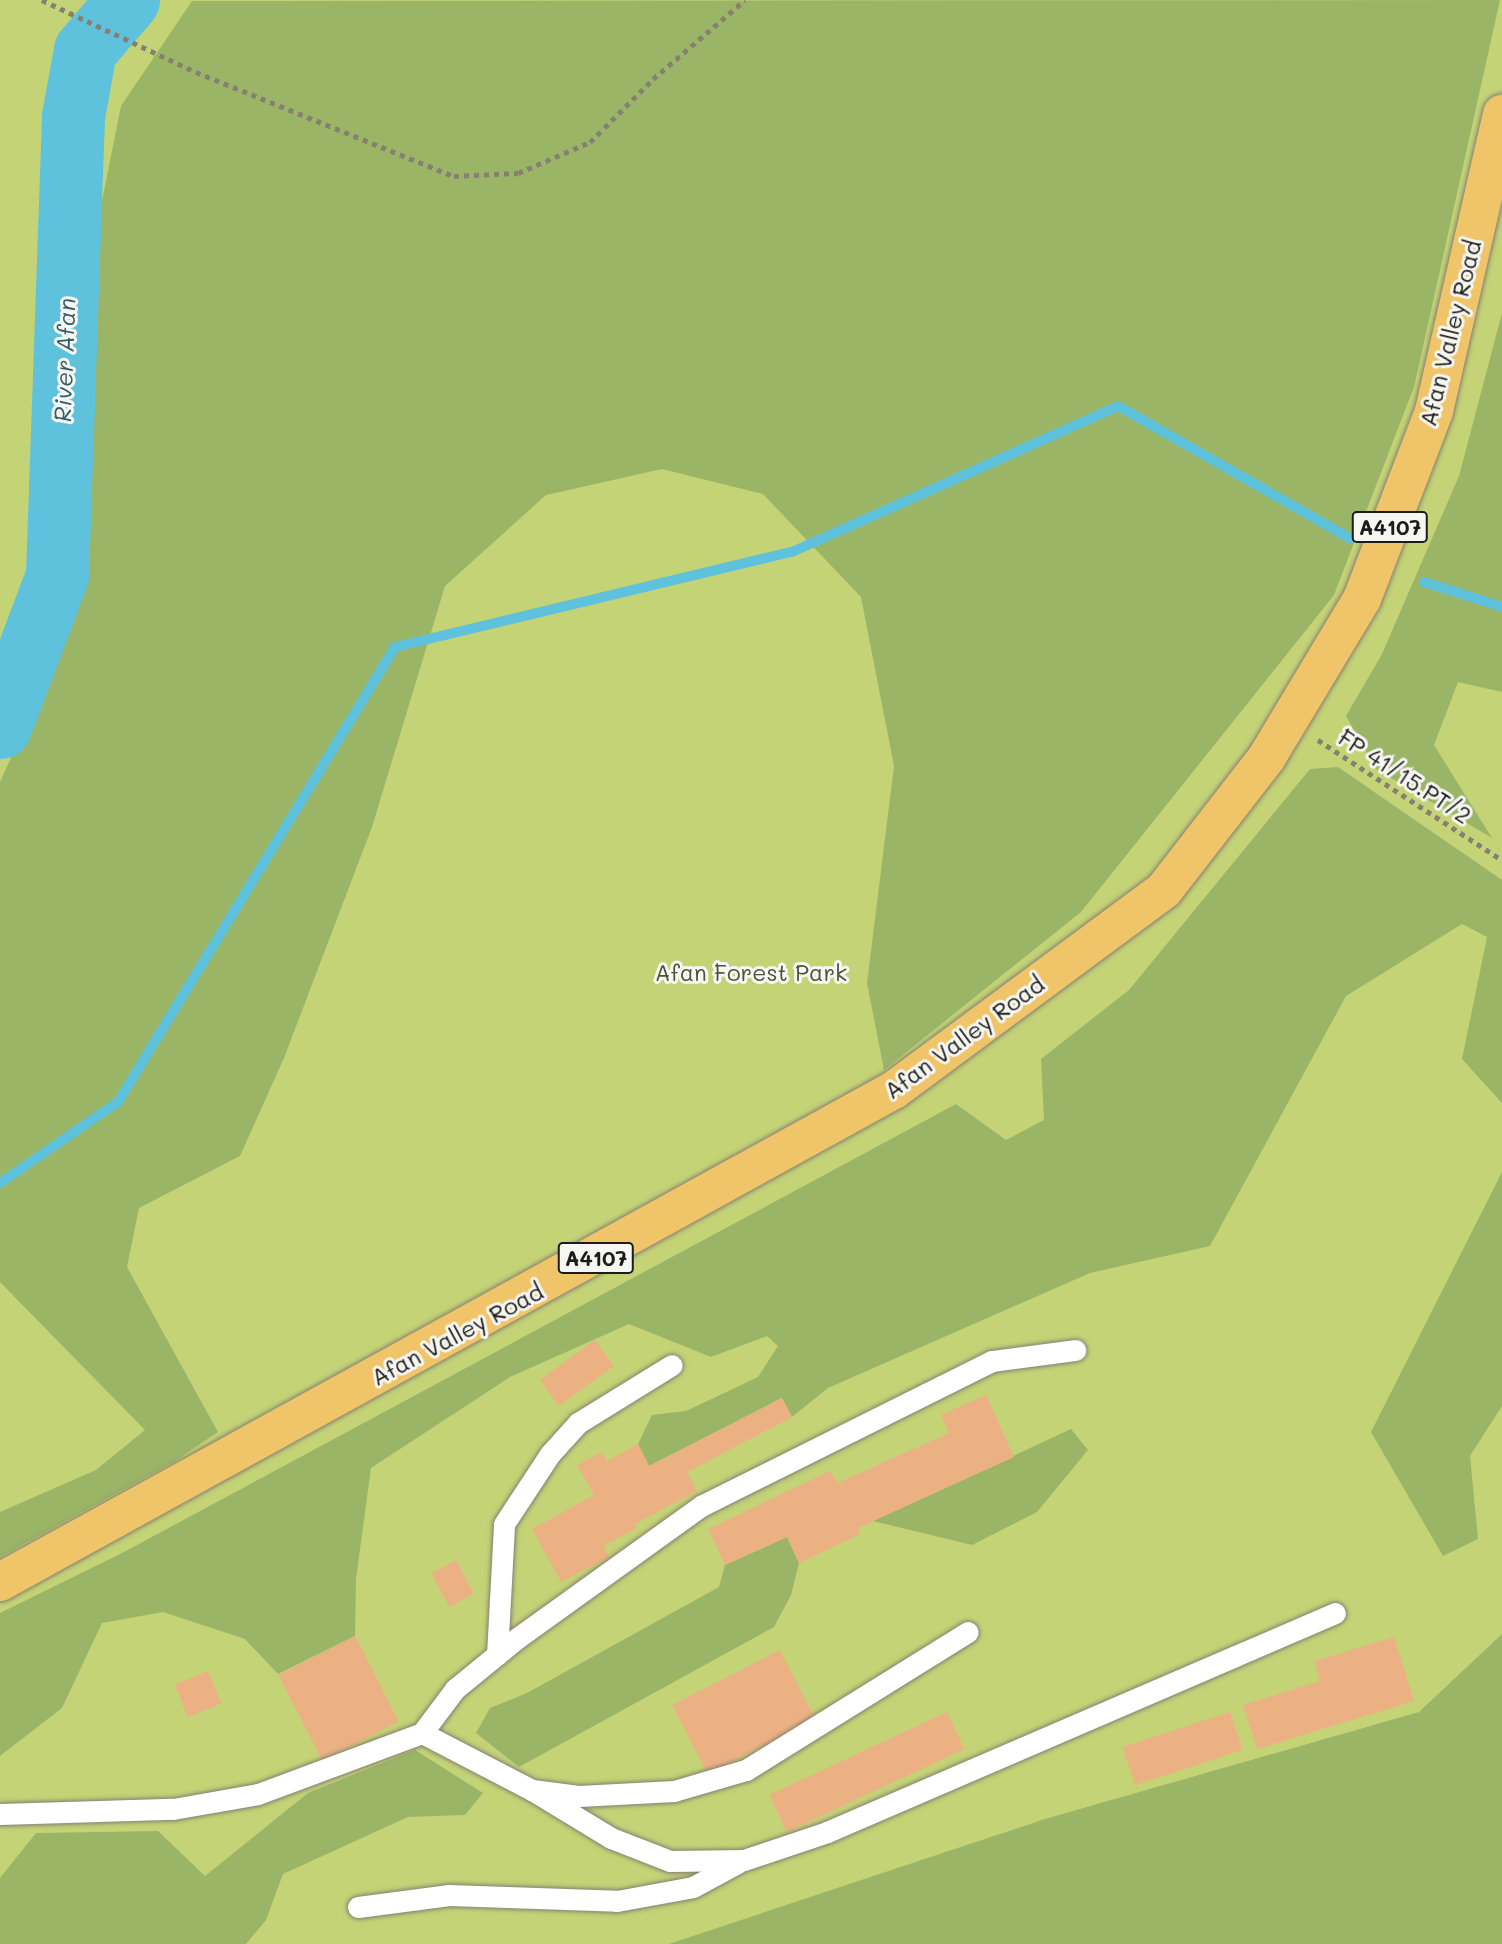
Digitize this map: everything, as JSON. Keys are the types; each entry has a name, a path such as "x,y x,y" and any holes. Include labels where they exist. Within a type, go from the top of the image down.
{"main road":[{"name":"Afan Valley Road","path":"0,1582 548,1285 894,1090 1164,890 1267,757 1362,599 1434,411 1502,114"}],"lane":[{"path":"0,1814 173,1809 258,1794 422,1733 456,1689 497,1655 701,1506 992,1360 1075,1350"},
{"path":"497,1655 504,1524 550,1454 578,1423 672,1365"},
{"path":"358,1907 449,1895 617,1900 693,1887 744,1860 827,1832 1335,1613"},
{"path":"533,1790 579,1796 674,1791 746,1770 968,1632"},
{"path":"422,1733 533,1790 611,1838 670,1861 744,1860"}],"path":[{"path":"42,0 179,63 454,176 518,173 590,142 653,79 745,0"},
{"name":"FP 41/15.PT/2","path":"1289,721 1502,860"}],"green space":[{"name":"Afan Forest Park","path":"0,0 1502,0 1502,1944 0,1944"},
{"path":"1500,0 1414,387 1334,595 1081,912 884,1070 867,983 894,766 861,597 763,494 662,469 546,495 445,586 372,827 284,1058 240,1156 139,1208 127,1267 218,1432 175,1461 0,1557 0,1512 96,1470 145,1430 0,1282 0,782 78,609 76,484 99,216 121,106 192,1"},
{"path":"1502,313 1502,692 1458,682 1434,745 1492,838 1376,769 1346,716 1382,654 1459,476"},
{"path":"1338,767 1502,880 1502,1103 1462,1059 1487,937 1462,924 1346,996 1210,1246 1090,1273 828,1388 792,1417 782,1398 649,1466 638,1444 652,1415 686,1411 758,1377 778,1346 767,1336 711,1357 629,1324 510,1377 371,1468 356,1579 355,1636 278,1674 245,1639 163,1612 102,1623 62,1708 0,1756 0,1613 124,1552 956,1104 1006,1140 1044,1120 1041,1059 1129,990 1310,769"},
{"path":"1502,1172 1502,1406 1470,1456 1478,1539 1443,1556 1371,1432"},
{"path":"1071,1429 1088,1450 1037,1512 972,1545 873,1521"},
{"path":"787,1537 799,1563 791,1595 774,1627 519,1767 476,1733 490,1708 527,1693 719,1587 725,1565"},
{"path":"1502,1634 1502,1944 669,1944 1045,1819 1419,1712"},
{"path":"415,1750 483,1793 465,1815 408,1817 283,1874 266,1920 246,1944 0,1944 0,1878 36,1833 158,1831 205,1876 308,1793"}],"building":[{"path":"595,1340 614,1366 559,1406 540,1380"},
{"path":"986,1395 1014,1457 858,1528 860,1534 799,1563 787,1537 725,1565 708,1529 830,1471 838,1483 949,1433 941,1415"},
{"path":"782,1398 792,1417 687,1472 697,1491 635,1524 637,1528 603,1546 609,1557 561,1582 532,1529 594,1495 577,1465 602,1452 607,1461 638,1444 649,1466"},
{"path":"456,1560 474,1594 449,1607 431,1573"},
{"path":"355,1636 399,1722 322,1761 278,1675"},
{"path":"1394,1637 1414,1701 1257,1749 1243,1705 1320,1681 1314,1661"},
{"path":"780,1650 815,1719 708,1774 672,1705"},
{"path":"208,1671 221,1703 188,1717 175,1684"},
{"path":"947,1712 964,1749 787,1832 769,1795"},
{"path":"1230,1712 1242,1750 1135,1785 1123,1747"}],"waterway":[{"name":"River Afan","path":"0,727 57,575 73,116 85,50 128,0"},
{"path":"0,1183 118,1102 395,647 792,552 1118,406 1351,539"},
{"path":"1424,582 1502,607"}]}
